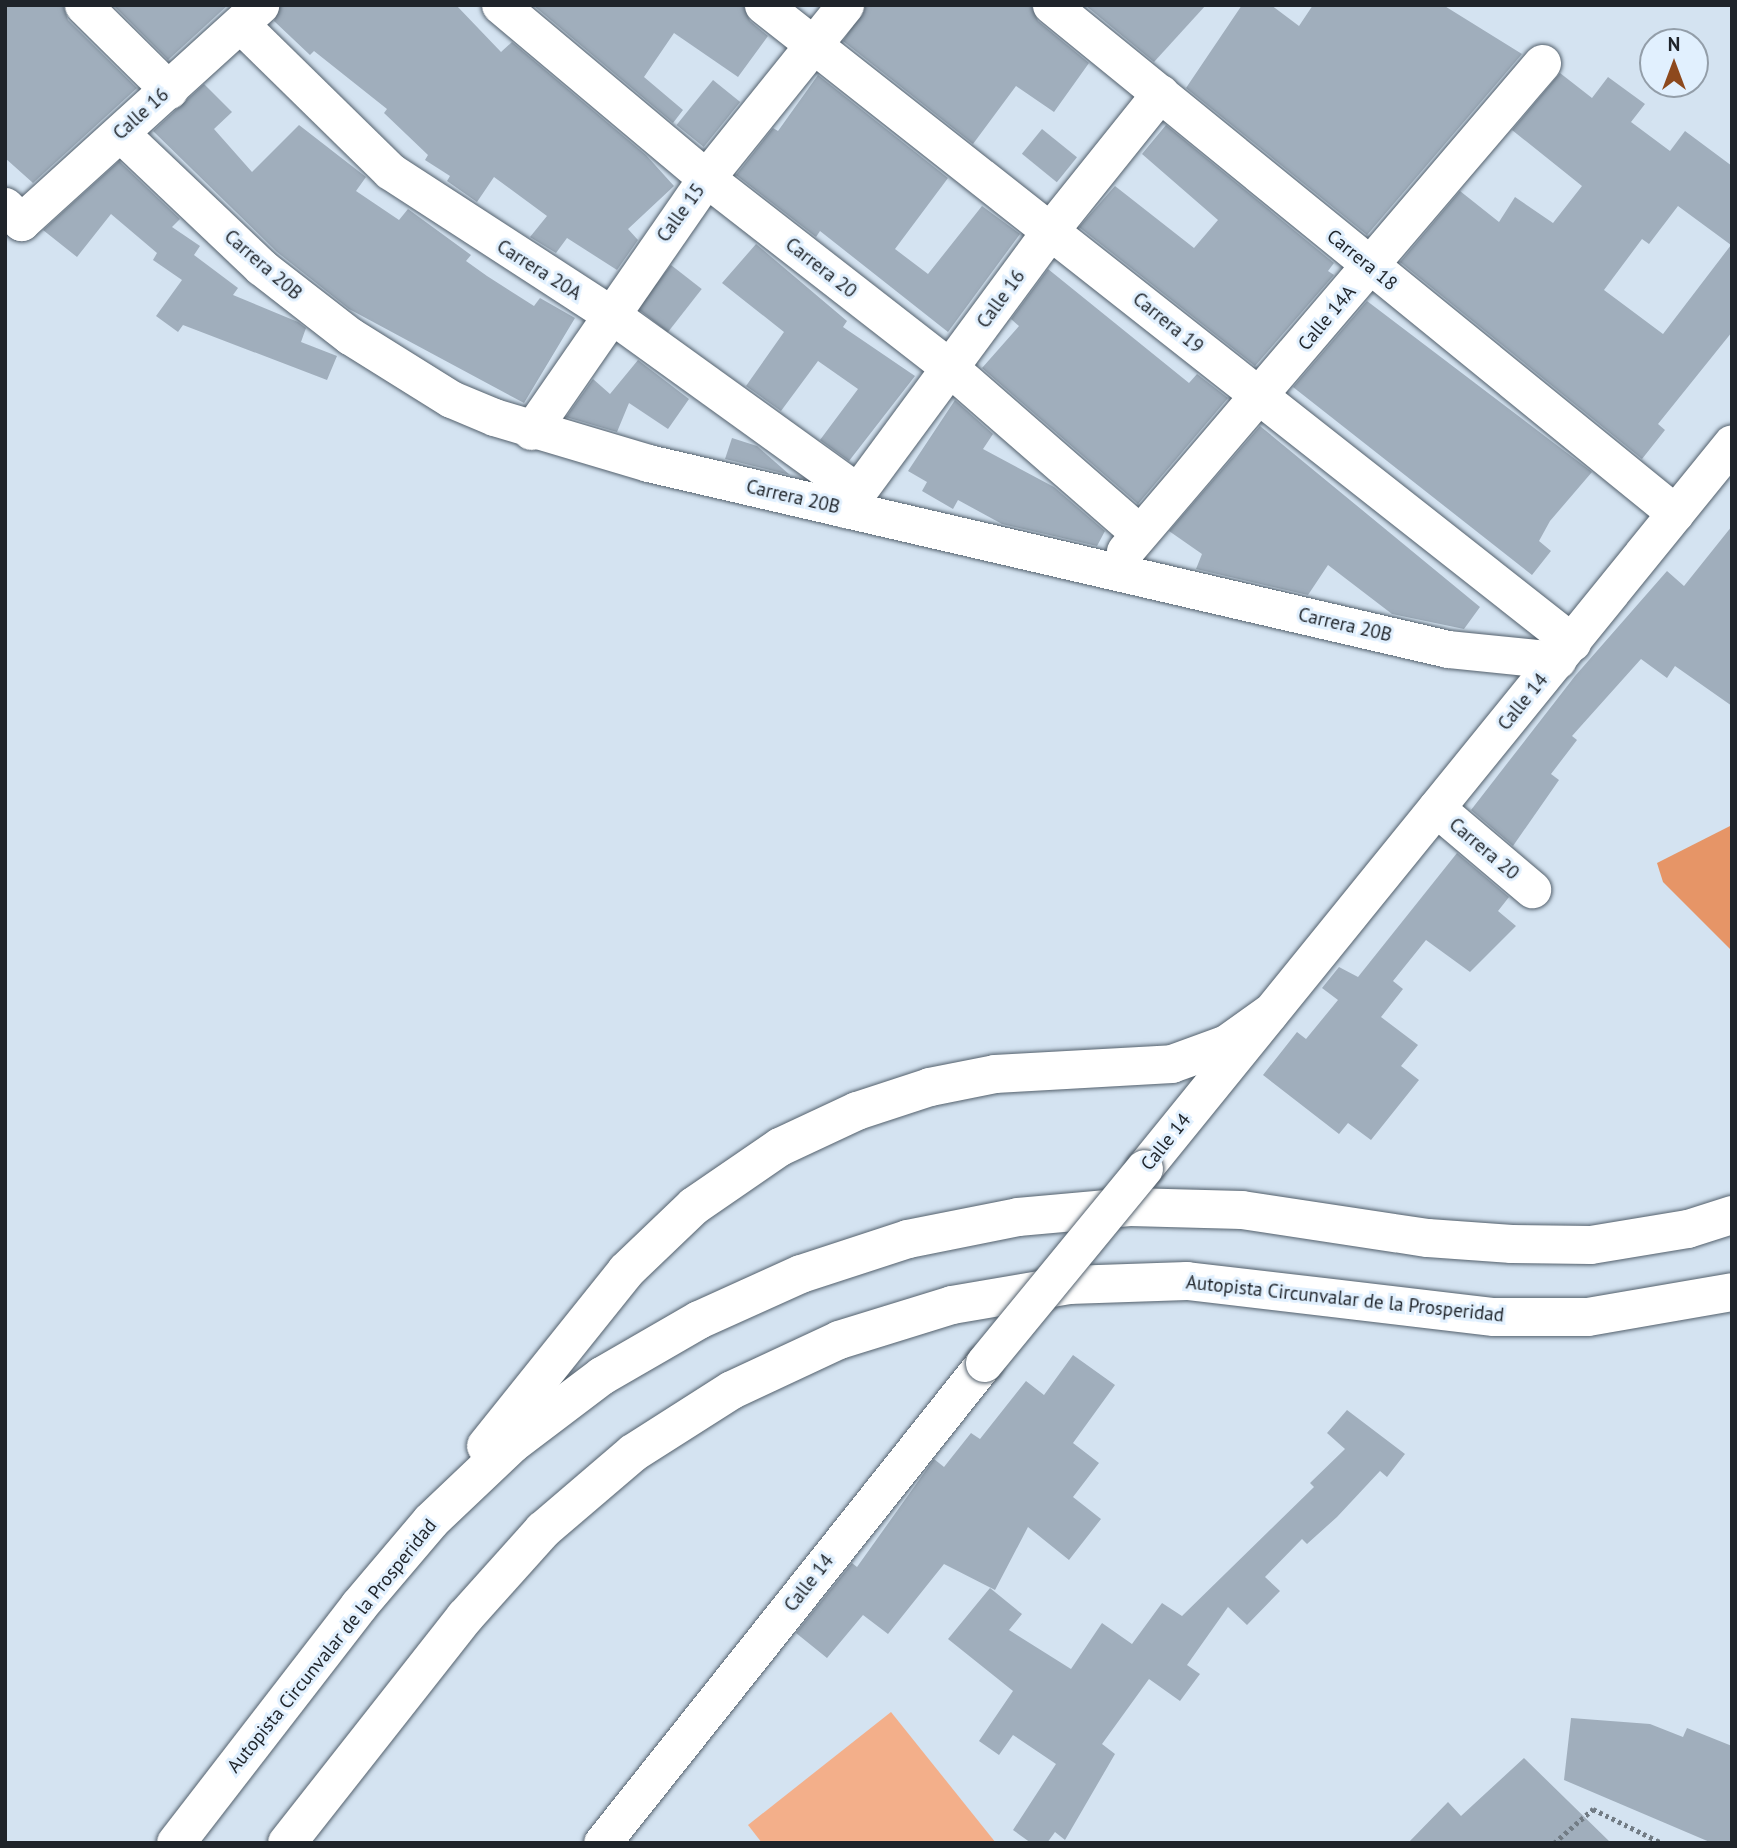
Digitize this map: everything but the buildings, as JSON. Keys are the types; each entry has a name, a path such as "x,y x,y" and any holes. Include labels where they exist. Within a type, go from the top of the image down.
{"highway":[{"path":"359,1606 626,1271 694,1206 780,1147 857,1111 930,1087 995,1074 1172,1064 1227,1044 1269,1014"},
{"name":"Autopista Circunvalar de la Prosperidad","path":"176,1843 359,1606 430,1521 494,1461 602,1376 698,1320 778,1284 908,1239 1018,1217 1130,1207 1242,1210 1428,1238 1512,1244 1591,1245 1688,1229 1732,1216"},
{"name":"Autopista Circunvalar de la Prosperidad","path":"288,1843 465,1617 543,1530 633,1453 710,1404 839,1340 953,1304 1069,1285 1187,1281 1494,1317 1588,1317 1732,1292"}],"street":[{"path":"83,5 169,90"},
{"name":"Carrera 20","path":"500,5 706,178 950,368 1139,533"},
{"name":"Carrera 19","path":"763,5 811,48 1052,228 1565,651"},
{"name":"Calle 15","path":"531,431 608,313 706,178 845,5"},
{"name":"Carrera 18","path":"1051,5 1675,513"},
{"name":"Calle 16","path":"13,214 120,133 251,15"},
{"name":"Carrera 20A","path":"251,15 390,171 608,313 851,501"},
{"name":"Calle 14A","path":"1108,570 1260,399 1542,63"},
{"name":"Calle 16","path":"851,501 1052,228 1160,93"},
{"name":"Carrera 20B","path":"120,133 261,267 350,336 451,399 531,431 851,501 1108,570 1448,649 1565,651"},
{"name":"Calle 14","path":"602,1843 984,1363 1732,443"},
{"name":"Carrera 20","path":"1436,808 1532,889"}],"path":[{"path":"1554,1843 1593,1809 1662,1843"}],"shaded area":[{"path":"1732,825 1732,951 1663,882 1657,863"},
{"path":"891,1712 996,1843 762,1843 748,1825"}]}
